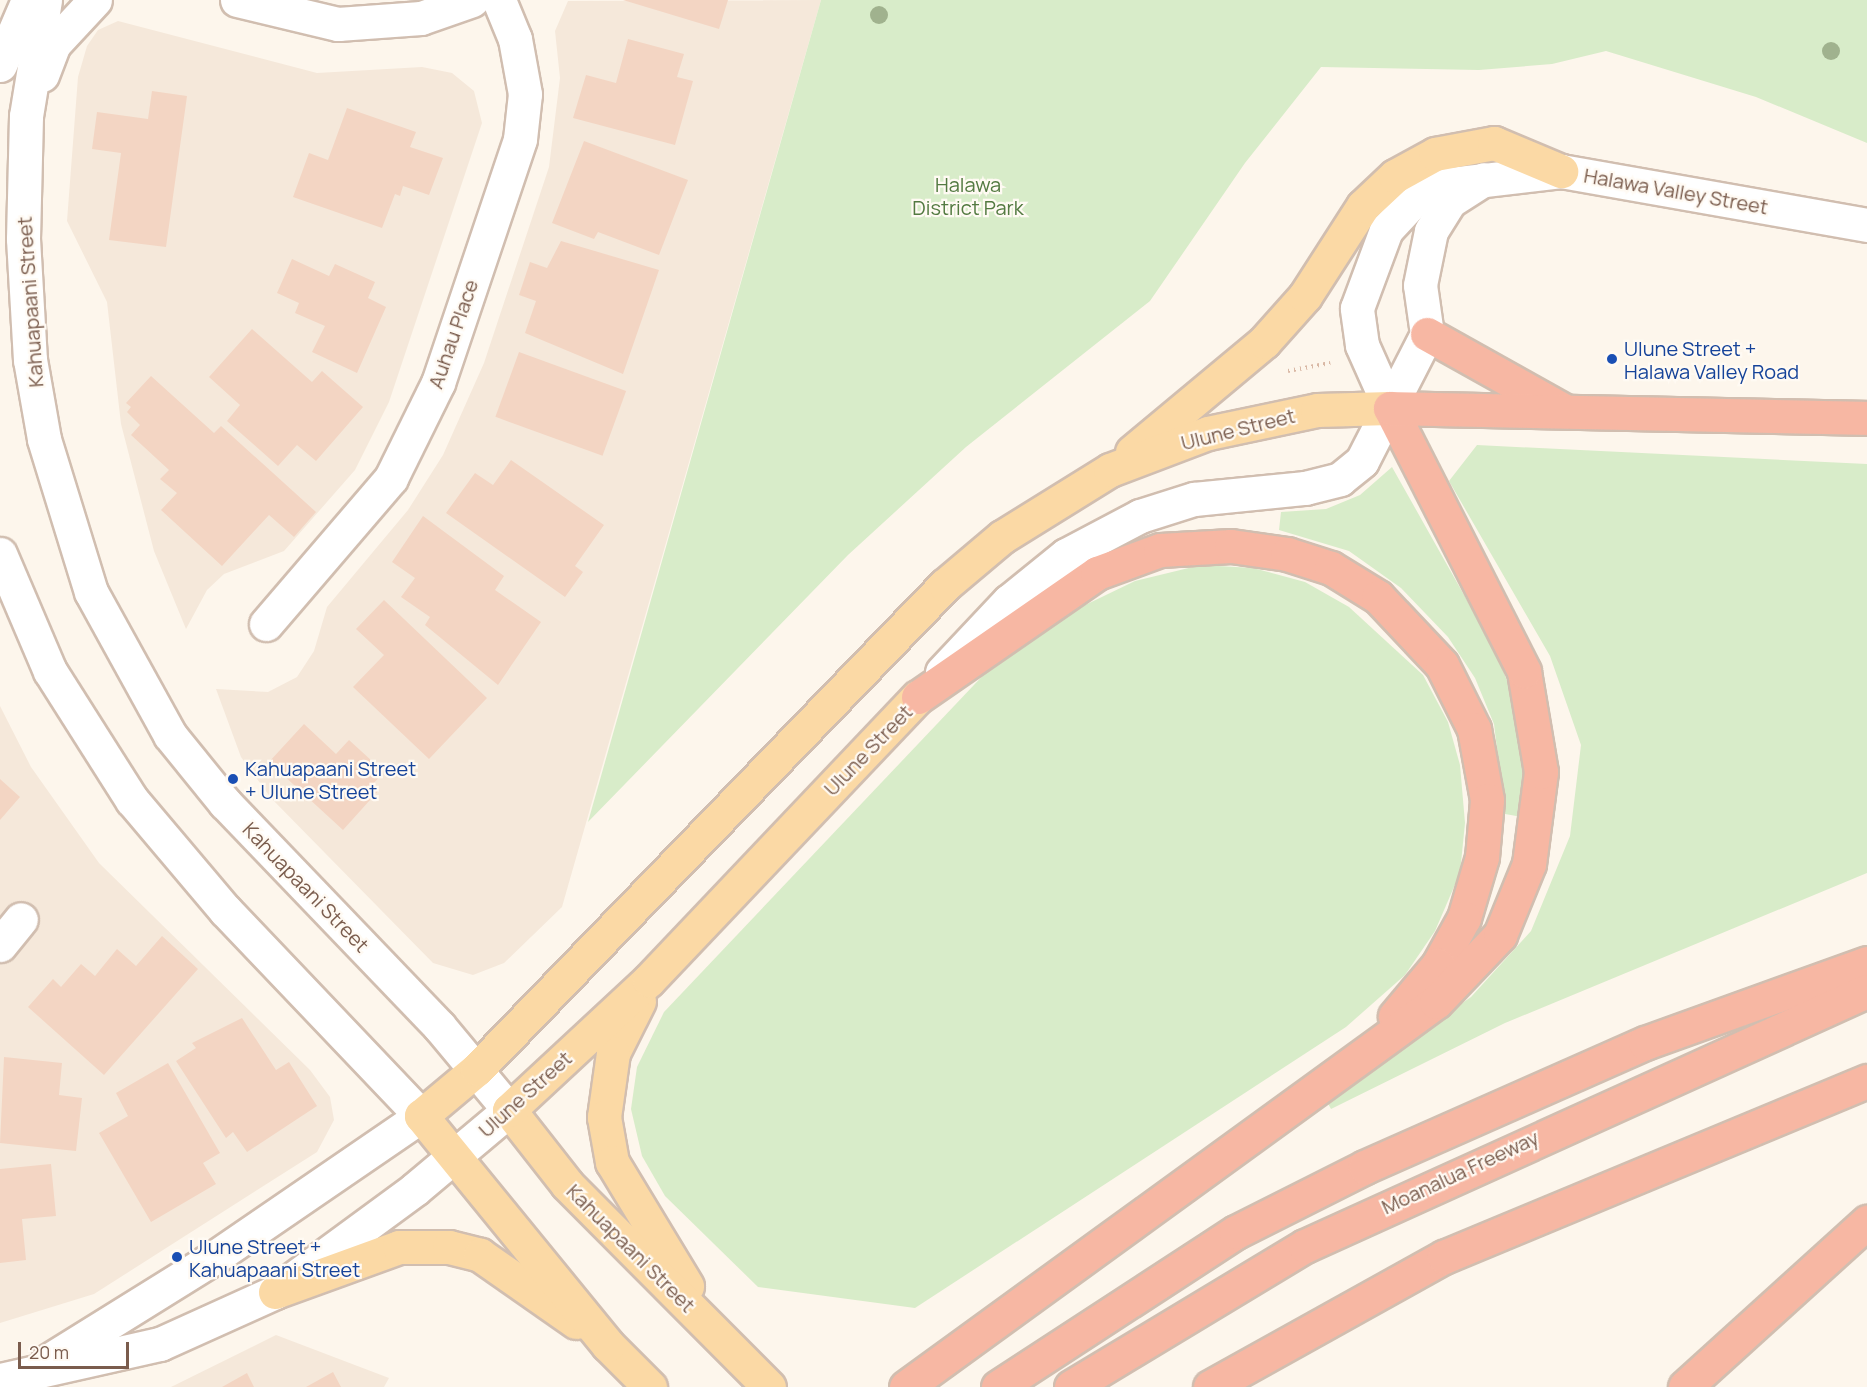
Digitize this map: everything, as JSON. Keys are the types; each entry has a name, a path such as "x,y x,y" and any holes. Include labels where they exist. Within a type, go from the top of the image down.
{"highway":[{"path":"1427,334 1563,410"},
{"path":"906,1387 1436,1002 1500,934 1529,864 1541,772 1524,671 1390,408 1867,418"},
{"path":"918,697 1096,573 1160,550 1231,546 1287,554 1331,568 1378,597 1410,627 1442,665 1474,729 1486,800 1482,857 1464,918 1438,965 1385,1029 1323,1086"},
{"path":"998,1387 1236,1232 1365,1167 1645,1043 1867,963"},
{"name":"Moanalua Freeway","path":"1071,1387 1305,1246 1867,991"},
{"path":"1210,1387 1444,1257 1750,1127 1867,1081"},
{"path":"1254,1387 1347,1329 1750,1127"},
{"path":"1685,1387 1867,1222"}],"main road":[{"path":"1110,470 1264,342 1305,296 1363,206 1395,177 1435,154 1494,142 1561,171"},
{"name":"Ulune Street","path":"421,1116 477,1069 945,585 1002,537 1110,470 1266,417 1390,408"},
{"name":"Ulune Street","path":"509,1110 650,980 918,697"},
{"path":"650,980 613,1053 604,1117 610,1151 715,1331"},
{"name":"Kahuapaani Street","path":"509,1110 567,1184 769,1387"},
{"path":"421,1116 456,1156 608,1345 650,1387"},
{"path":"274,1292 399,1247 449,1247 480,1256 608,1345"}],"street":[{"path":"0,65 28,0"},
{"name":"Kahuapaani Street","path":"45,0 26,116 23,239 30,360 44,439 91,592 171,735 225,803 477,1069 509,1110"},
{"path":"26,116 54,44 94,0"},
{"path":"237,0 338,24 421,18 472,0"},
{"name":"Auhau Place","path":"266,624 391,478 438,383 520,140 525,94 515,39 499,0"},
{"name":"Halawa Valley Street","path":"1390,408 1362,345 1357,308 1366,271 1386,230 1413,201 1442,185 1561,171 1867,225"},
{"name":"Halawa Valley Street","path":"1427,334 1420,285 1422,253 1450,201 1484,179"},
{"path":"1390,408 1427,334"},
{"name":"Ulune Street","path":"918,697 1009,601 1066,555 1140,516 1194,499 1305,488 1340,479 1362,461 1390,408"},
{"path":"0,554 50,671 132,800 225,910 421,1116"},
{"path":"0,945 21,919"},
{"name":"Ulune Street","path":"13,1377 160,1344 274,1292 456,1156 509,1110"},
{"name":"Ulune Street","path":"13,1377 215,1257 421,1116"}],"path":[{"path":"1284,372 1335,362"}],"shaded area":[{"path":"821,0 562,907 504,963 473,975 433,963 271,798 241,757 216,689 268,692 297,677 314,651 327,607 408,510 443,455 484,363 549,167 560,78 555,31 568,1"},
{"path":"118,21 317,73 422,67 452,73 474,91 482,123 389,402 355,470 284,551 224,574 207,590 186,629 154,551 121,424 107,302 67,221 78,77 87,46 98,30"},
{"path":"0,706 31,767 99,863 310,1070 330,1097 334,1120 317,1152 94,1294 0,1323"},
{"path":"276,1335 389,1378 384,1387 171,1387"}],"green space":[{"name":"Halawa District Park","path":"821,0 1867,0 1867,143 1756,97 1606,51 1552,64 1479,70 1321,67 1245,163 1150,301 966,447 848,555 588,822"},
{"path":"1477,445 1867,464 1867,873 1505,1023 1331,1109 1325,1098 1471,997 1531,931 1570,836 1581,745 1550,656 1449,481"},
{"path":"1392,467 1495,650 1515,701 1524,754 1522,817 1505,814 1494,724 1475,678 1448,637 1401,588 1349,551 1279,530 1281,512 1326,509 1360,495"},
{"path":"1201,565 1253,568 1305,582 1349,607 1423,675 1448,722 1460,765 1465,823 1460,873 1435,931 1405,975 1346,1027 915,1308 758,1287 665,1196 642,1156 631,1109 637,1067 664,1012 991,667 1052,621 1135,581"}],"building":[{"path":"623,0 728,0 719,29"},
{"path":"628,39 684,54 677,77 693,81 675,145 573,118 586,75 616,83"},
{"path":"152,91 187,96 166,247 109,240 121,153 92,149 97,112 148,119"},
{"path":"347,108 416,132 410,147 443,158 429,195 403,186 400,196 395,194 382,228 293,197 309,153 328,160"},
{"path":"584,141 688,180 659,255 598,232 594,239 552,223"},
{"path":"561,241 659,270 623,374 525,333 536,301 519,295 530,262 547,268"},
{"path":"292,259 329,276 335,264 375,282 368,298 386,307 357,373 312,352 325,326 295,313 299,303 277,293"},
{"path":"252,329 312,382 322,371 363,407 316,461 297,445 278,466 227,421 240,405 209,377"},
{"path":"519,352 626,391 603,456 495,417"},
{"path":"151,376 214,433 221,426 316,512 294,537 269,515 222,566 161,510 177,493 160,479 169,470 131,435 140,425 127,412 131,407 126,403"},
{"path":"511,460 604,525 575,566 583,572 565,597 446,513 475,473 493,485"},
{"path":"423,516 504,576 495,590 541,622 498,685 425,625 430,617 401,597 415,578 392,562"},
{"path":"384,600 487,698 429,759 353,687 384,655 356,629"},
{"path":"304,724 336,754 349,740 384,772 373,784 379,790 343,830 269,762"},
{"path":"0,779 20,797 0,820"},
{"path":"162,936 198,969 104,1075 28,1007 53,979 61,987 81,964 95,976 117,949 136,966"},
{"path":"242,1018 276,1070 289,1062 317,1106 247,1152 233,1132 226,1138 176,1061 196,1048 192,1043"},
{"path":"4,1057 62,1063 59,1095 82,1098 76,1151 0,1143"},
{"path":"168,1063 220,1153 203,1163 216,1184 151,1222 99,1133 128,1116 116,1093"},
{"path":"51,1164 56,1216 22,1219 26,1260 0,1263 0,1169"},
{"path":"333,1372 341,1387 306,1387"},
{"path":"247,1373 254,1387 222,1387"}],"place":[{"name":"Ulune Street + Halawa Valley Road","path":"1612,359"},
{"name":"Kahuapaani Street + Ulune Street","path":"233,779"},
{"name":"Ulune Street + Kahuapaani Street","path":"177,1257"}]}
